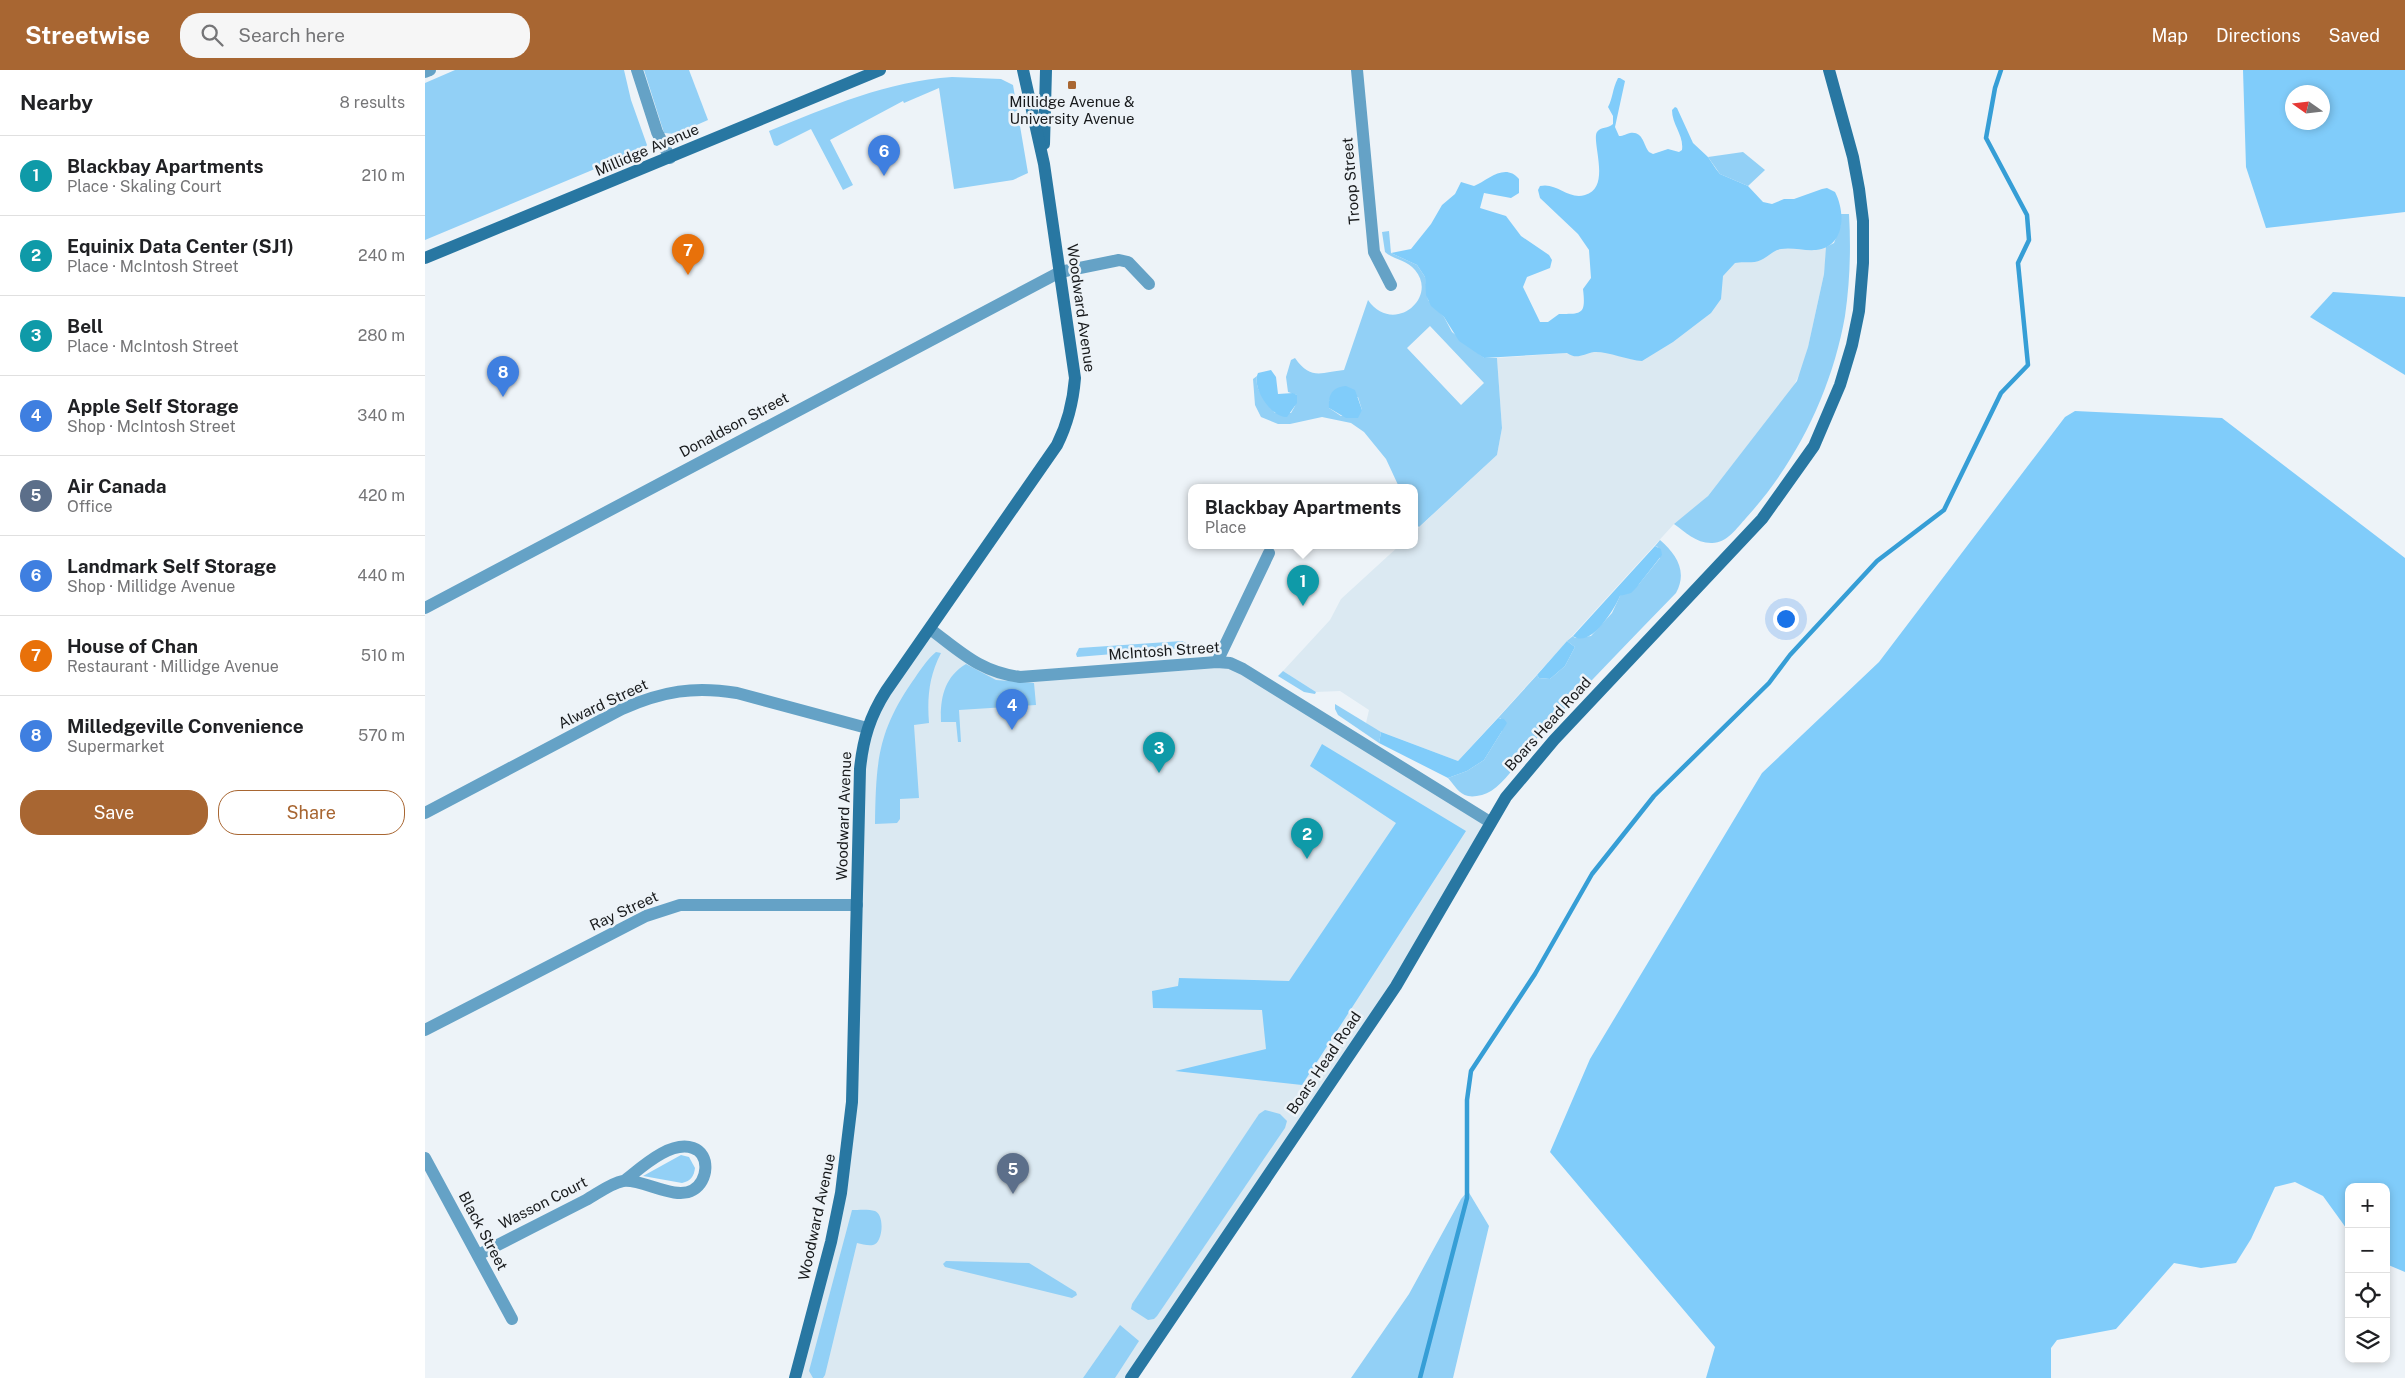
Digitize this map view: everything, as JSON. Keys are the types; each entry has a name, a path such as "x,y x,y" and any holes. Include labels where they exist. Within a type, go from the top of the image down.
{"street":[{"path":"425,72 430,70"},
{"path":"637,70 657,132 670,158"},
{"name":"Millidge Avenue","path":"425,258 880,70"},
{"name":"Woodward Avenue","path":"795,1378 831,1242 847,1147 852,1102 860,769 867,728 874,710 1057,445 1067,423 1073,402 1075,378 1044,164 1023,70"},
{"name":"Woodward Avenue","path":"1044,164 1046,70"},
{"name":"Troop Street","path":"1357,70 1374,252 1391,285"},
{"name":"Boars Head Road","path":"1131,1378 1396,986 1490,822 1517,782 1554,740 1762,519 1814,446 1829,414 1852,345 1859,311 1863,245 1863,221 1856,173 1829,70"},
{"name":"Donaldson Street","path":"425,608 1060,272 1119,260 1128,262 1149,284"},
{"path":"1217,662 1269,553"},
{"name":"McIntosh Street","path":"930,628 985,669 1001,675 1020,677 1217,662 1230,663 1243,669 1490,822"},
{"name":"Alward Street","path":"425,813 622,709 643,700 684,689 718,690 737,693 867,728"},
{"name":"Ray Street","path":"425,1030 646,916 680,905 857,905"},
{"name":"Wasson Court","path":"478,1255 624,1181 665,1152 678,1147 688,1146 697,1149 703,1156 706,1166 704,1177 695,1190 687,1193 624,1181"},
{"name":"Black Street","path":"426,1163 513,1319"}],"shaded area":[{"path":"455,70 624,70 631,100 647,145 645,148 425,240 425,83"},
{"path":"644,70 689,70 708,120 676,134 664,133"},
{"path":"2243,70 2405,70 2405,212 2266,228 2246,167"},
{"path":"952,77 1001,79 1013,85 1028,173 1013,180 954,189 939,88 904,103 903,101 830,140 853,185 843,190 811,129 777,146 774,145 769,131 836,104 882,90 928,79"},
{"path":"1618,78 1625,81 1615,127 1619,136 1630,133 1638,134 1649,152 1653,154 1668,149 1679,152 1682,150 1682,145 1672,110 1675,107 1693,143 1708,157 1720,174 1748,186 1763,202 1772,204 1827,188 1835,192 1841,210 1838,236 1826,248 1816,250 1781,249 1758,261 1735,263 1723,276 1721,299 1711,313 1673,342 1642,361 1599,352 1577,356 1567,353 1484,358 1459,341 1444,317 1431,306 1426,295 1425,277 1417,265 1391,253 1411,249 1431,224 1442,205 1455,194 1461,182 1474,186 1497,174 1508,172 1514,174 1519,179 1519,193 1511,198 1484,193 1480,208 1506,216 1521,236 1549,255 1552,260 1550,268 1527,277 1523,287 1540,322 1548,322 1559,314 1573,314 1581,311 1584,304 1583,289 1591,278 1589,250 1578,234 1540,198 1538,190 1540,186 1546,185 1579,196 1593,191 1599,174 1597,132 1613,124 1613,116 1608,107"},
{"path":"1743,152 1765,170 1748,186 1720,174 1708,157"},
{"path":"1841,214 1849,214 1850,227 1849,278 1845,316 1831,371 1810,424 1781,473 1735,531 1722,541 1716,543 1700,541 1674,524 1708,496 1797,381 1808,347 1824,274 1826,247 1834,243 1841,224"},
{"path":"1389,231 1391,253 1417,265 1425,277 1428,300 1444,317 1452,332 1484,358 1497,358 1502,428 1497,455 1419,527 1418,484 1398,484 1386,459 1364,432 1351,423 1322,417 1290,424 1278,424 1261,417 1255,405 1253,379 1257,376 1258,387 1262,396 1275,413 1291,413 1295,406 1297,395 1288,392 1286,377 1291,360 1295,358 1306,370 1312,372 1323,373 1344,370 1368,300 1378,310 1389,314 1400,314 1410,309 1417,301 1421,292 1421,281 1415,270 1385,252 1382,232","holes":["1430,326 1484,383 1461,405 1407,348","1358,397 1362,410 1341,416 1329,408 1329,400"]},
{"path":"1828,233 1824,274 1808,347 1802,369 1792,389 1704,501 1674,524 1458,761 1376,730 1366,723 1369,710 1340,691 1316,692 1283,671 1330,620 1341,599 1396,549 1418,549 1418,528 1497,455 1502,428 1497,358 1567,353 1605,288"},
{"path":"2333,292 2405,297 2405,375 2310,317"},
{"path":"1271,370 1276,377 1278,394 1293,393 1297,395 1297,403 1287,417 1281,416 1269,407 1257,386 1258,373"},
{"path":"1346,386 1355,390 1362,410 1358,418 1346,418 1329,408 1329,399 1332,392 1337,388"},
{"path":"2075,411 2222,418 2405,558 2405,1272 2390,1266 2390,1183 2345,1183 2345,1226 2323,1196 2295,1182 2275,1187 2251,1239 2236,1263 2201,1268 2174,1263 2116,1329 2057,1340 2051,1348 2051,1378 1706,1378 1715,1347 1550,1152 1590,1059 1762,773 1879,662 2065,417"},
{"path":"1660,540 1671,551 1679,564 1681,577 1676,593 1539,736 1498,786 1490,792 1475,796 1465,795 1458,790 1448,778 1467,771 1484,760 1502,731 1501,718 1498,718 1537,675 1539,678 1550,679 1565,666 1575,647 1567,641 1573,636 1575,638 1591,636 1612,613 1620,596 1639,584 1660,558 1658,547 1655,546"},
{"path":"1655,546 1661,549 1662,555 1636,588 1631,593 1620,596 1613,610 1594,633 1580,639 1573,636"},
{"path":"930,629 1001,675 1230,663 1490,822 1417,952 1131,1378 795,1378 841,1193 867,728"},
{"path":"1182,641 1186,643 1186,648 1077,657 1076,654 1079,648"},
{"path":"1567,641 1575,647 1565,666 1550,679 1539,678 1537,675"},
{"path":"936,652 941,653 930,687 929,723 914,725 919,798 900,799 900,819 897,823 875,824 878,766 885,734 900,700 929,658"},
{"path":"966,664 996,680 1034,683 1036,705 959,710 961,742 958,742 956,722 941,722 941,705 948,682"},
{"path":"1283,671 1316,692 1315,694 1304,692 1278,676"},
{"path":"1335,704 1381,732 1379,743 1338,715"},
{"path":"1498,718 1504,719 1507,723 1484,760 1467,771 1448,778 1379,743 1381,732 1458,761"},
{"path":"1322,744 1466,831 1302,1085 1175,1071 1266,1049 1262,1010 1153,1008 1152,991 1178,986 1179,978 1289,981 1396,823 1310,766"},
{"path":"1265,1110 1280,1114 1287,1121 1285,1128 1157,1316 1154,1319 1148,1320 1131,1309 1132,1304 1259,1114"},
{"path":"681,1155 689,1157 695,1168 693,1176 688,1181 682,1183 643,1176"},
{"path":"1468,1191 1489,1226 1453,1378 1351,1378 1409,1294 1461,1199"},
{"path":"852,1210 875,1211 880,1218 881,1234 873,1245 857,1243 825,1375 823,1378 813,1378 809,1371"},
{"path":"946,1261 1029,1263 1076,1292 1077,1295 1072,1298 945,1267 943,1264"},
{"path":"1120,1325 1139,1341 1115,1378 1083,1378"}],"waterway":[{"path":"1420,1378 1467,1198 1467,1100 1471,1071 1535,974 1592,874 1654,796 1769,683 1790,655 1877,561 1944,510 2001,393 2028,365 2018,263 2029,240 2027,215 1986,138 1995,88 2001,70"}],"place":[{"name":"Millidge Avenue & University Avenue","path":"1072,85"},
{"name":"Landmark Self Storage","path":"884,176"},
{"name":"House of Chan","path":"688,275"},
{"name":"Milledgeville Convenience","path":"503,397"},
{"name":"Blackbay Apartments","path":"1303,606"},
{"name":"Apple Self Storage","path":"1012,730"},
{"name":"Bell","path":"1159,773"},
{"name":"Equinix Data Center (SJ1)","path":"1307,859"},
{"name":"Air Canada","path":"1013,1194"}]}
